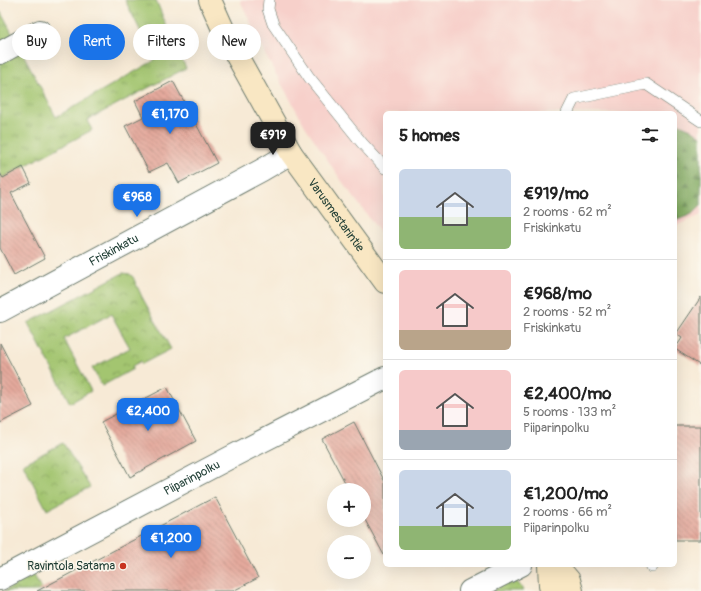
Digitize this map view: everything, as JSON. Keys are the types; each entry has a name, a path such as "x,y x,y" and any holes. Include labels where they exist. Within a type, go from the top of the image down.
{"street":[{"name":"Varusmestarintie","path":"210,0 228,40 291,153 383,279"},
{"path":"0,53 12,46"},
{"name":"Friskinkatu","path":"0,312 291,153"},
{"name":"Piiparinpolku","path":"0,580 231,457 383,379"},
{"path":"470,591 517,567"},
{"path":"549,567 550,586 552,591"},
{"path":"558,567 568,580 572,591"}],"lane":[{"path":"269,0 268,8 273,24 309,77 362,143 383,166"},
{"path":"568,111 574,99 646,84 701,121"}],"shaded area":[{"path":"240,0 701,0 701,215 677,225 677,111 383,111 383,236 341,180 305,126 261,45 261,24 251,24"}],"green space":[{"path":"125,0 156,0 166,24 137,24"},
{"path":"0,11 12,33 12,38 0,45"},
{"path":"12,52 12,60 26,60 56,117 155,60 182,60 186,68 87,120 92,130 0,179 0,58"},
{"path":"677,123 691,129 701,136 701,205 692,214 677,220"},
{"path":"123,273 130,274 133,277 142,297 171,349 142,364 141,361 132,366 133,369 102,386 92,368 130,348 111,314 64,339 91,391 70,403 28,323"},
{"path":"63,443 90,487 47,510 23,464"},
{"path":"34,575 42,591 4,591"},
{"path":"512,580 519,584 523,591 492,591"}],"building":[{"path":"173,81 217,163 179,183 168,163 149,172 125,126 143,117 135,101"},
{"path":"23,167 31,183 11,193 45,258 14,275 0,248 0,173 3,178"},
{"path":"701,297 701,366 677,350 677,346 682,338 677,335"},
{"path":"0,343 33,406 0,423"},
{"path":"167,387 196,441 130,477 101,422"},
{"path":"354,422 383,478 383,553 369,527 371,527 371,483 345,483 322,439"},
{"path":"677,426 701,426 701,540 677,540"},
{"path":"215,497 258,578 233,591 37,591"}],"place":[{"name":"Ravintola Satama","path":"123,566"}]}
